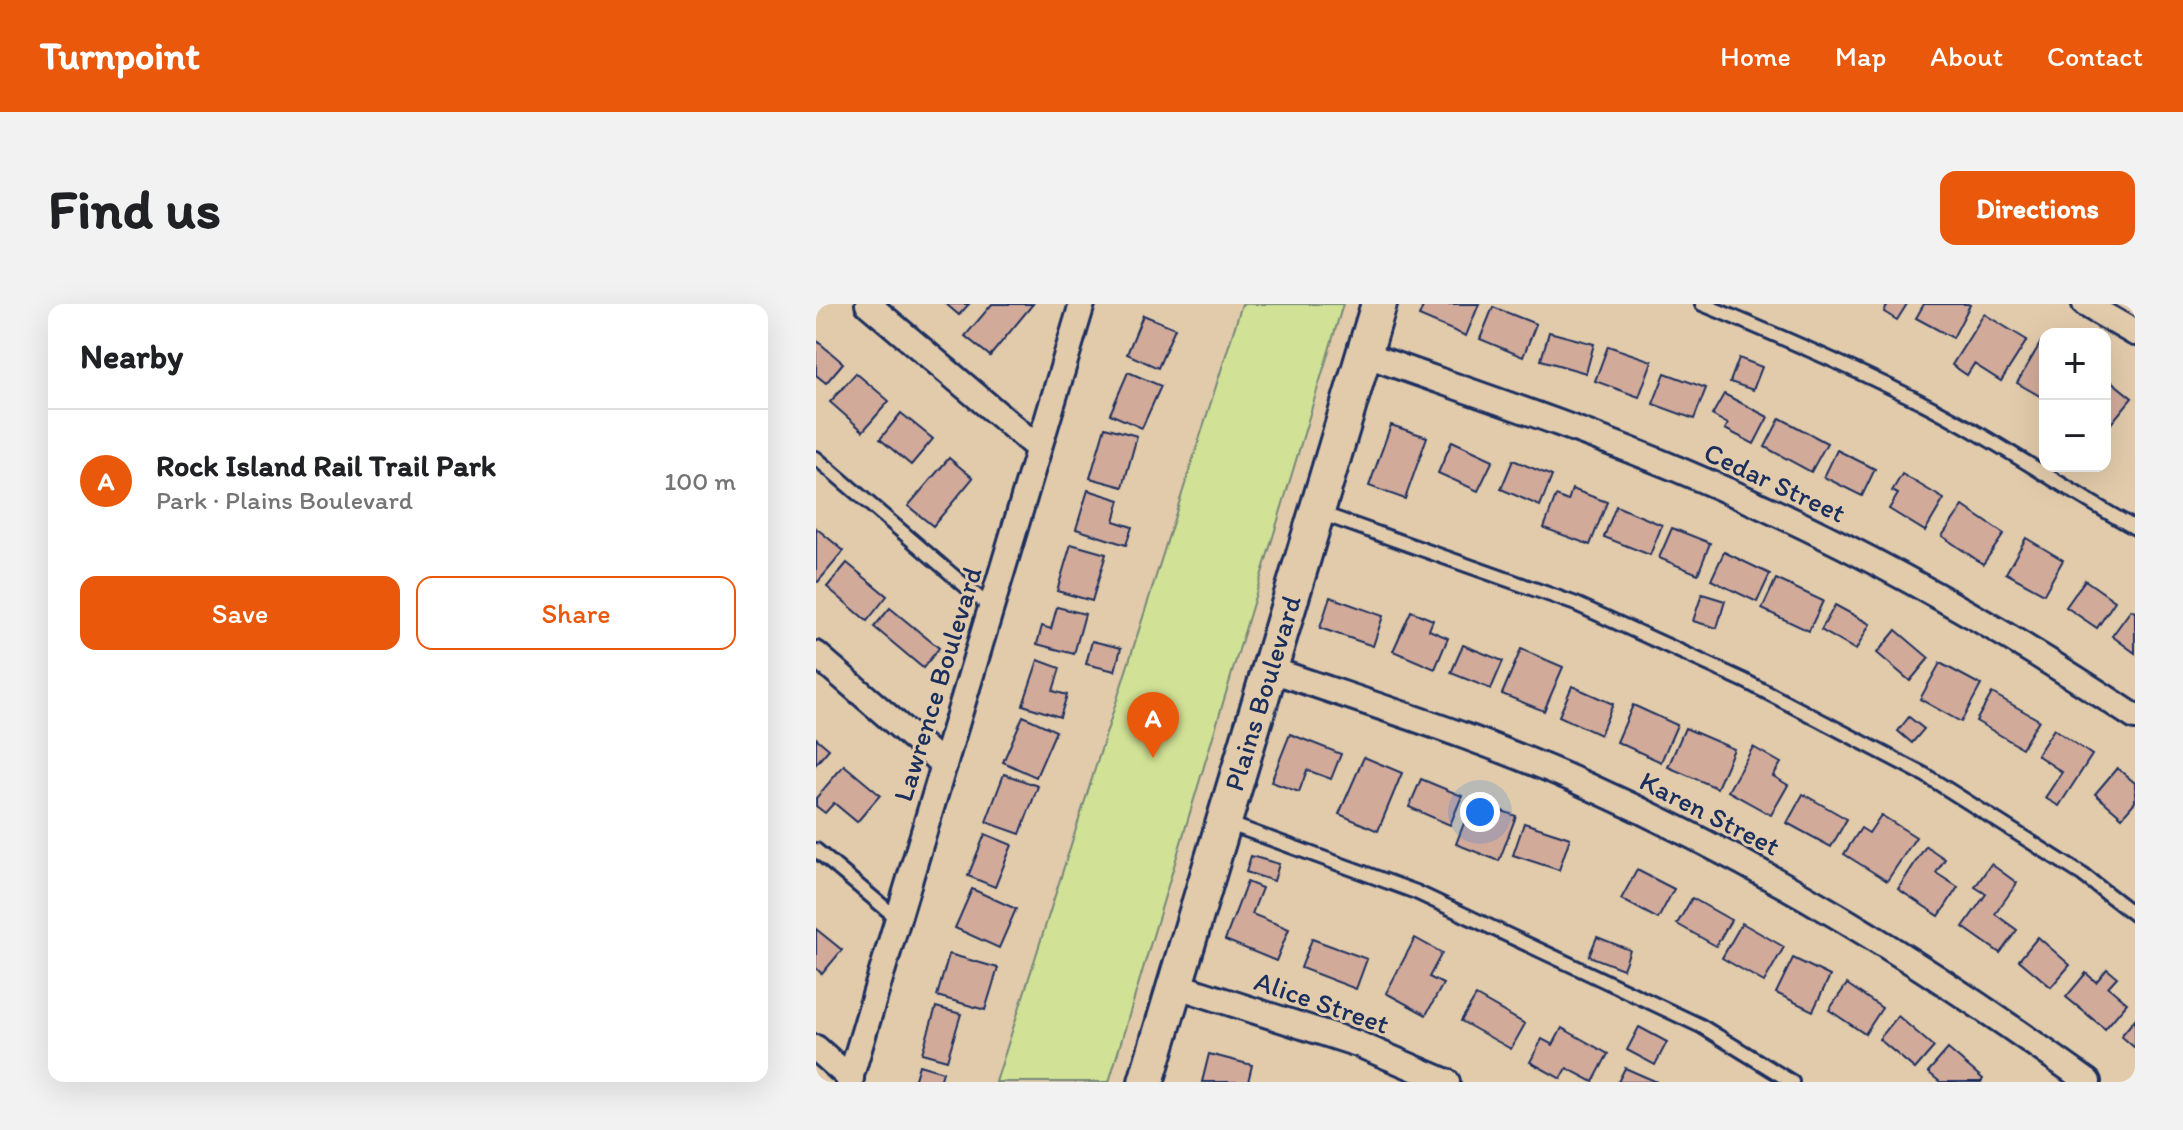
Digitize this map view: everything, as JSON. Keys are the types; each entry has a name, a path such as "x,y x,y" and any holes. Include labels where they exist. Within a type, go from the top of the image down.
{"main road":[{"name":"Plains Boulevard","path":"1146,1082 1379,304"}],"street":[{"path":"868,304 1038,448"},
{"name":"Lawrence Boulevard","path":"850,1080 1082,304"},
{"path":"2085,304 2135,333"},
{"name":"Cedar Street","path":"1364,354 1623,447 1730,492 1967,613 2040,655 2135,717"},
{"path":"816,654 944,765"},
{"name":"Karen Street","path":"1269,669 1514,755 1655,817 1800,892 1860,927 1972,1000 2088,1082"},
{"name":"Alice Street","path":"1175,985 1358,1044 1447,1082"},
{"path":"816,1048 850,1080"}],"lane":[{"path":"1702,304 1920,402 2135,528"},
{"path":"816,458 991,608"},
{"path":"1317,512 1576,604 1745,681 1925,775 2083,875 2135,915"},
{"path":"1224,822 1416,892 1701,1026 1792,1082"},
{"path":"816,850 898,919"}],"green space":[{"path":"1242,304 1343,304 1109,1082 996,1082"}],"building":[{"path":"946,304 969,304 959,315"},
{"path":"992,304 1033,304 990,356 965,336"},
{"path":"1424,304 1479,304 1466,336 1419,316"},
{"path":"1888,304 1907,304 1897,320 1884,312"},
{"path":"1924,304 1970,305 1953,338 1916,318"},
{"path":"1493,307 1536,324 1523,357 1480,339"},
{"path":"1984,314 2027,340 2001,381 1974,364 1967,375 1952,365"},
{"path":"1143,315 1175,328 1158,368 1127,354"},
{"path":"1549,332 1594,344 1586,373 1541,360"},
{"path":"816,340 843,363 826,383 816,375"},
{"path":"2039,345 2039,396 2017,383"},
{"path":"1608,346 1652,361 1639,397 1595,381"},
{"path":"1739,358 1762,367 1753,390 1730,382"},
{"path":"1128,372 1161,386 1142,428 1110,414"},
{"path":"856,373 889,401 863,431 830,402"},
{"path":"1665,373 1706,388 1694,419 1653,404"},
{"path":"2111,381 2132,398 2111,424"},
{"path":"1724,394 1768,417 1754,444 1725,429 1728,424 1712,415"},
{"path":"901,413 933,439 911,465 880,439"},
{"path":"1780,418 1827,443 1811,472 1765,447"},
{"path":"1391,425 1427,437 1405,499 1369,486"},
{"path":"1105,427 1137,436 1123,487 1090,478"},
{"path":"1452,441 1493,460 1478,491 1438,473"},
{"path":"1837,450 1875,469 1862,496 1824,477"},
{"path":"949,458 973,478 933,526 908,506"},
{"path":"1513,460 1552,476 1540,506 1501,489"},
{"path":"1902,474 1944,499 1925,531 1889,509 1898,494 1892,491"},
{"path":"1572,489 1607,502 1590,545 1544,528 1556,496 1568,501"},
{"path":"1088,490 1120,500 1114,521 1132,527 1126,545 1076,529"},
{"path":"1616,506 1662,525 1650,555 1604,537"},
{"path":"1963,506 2004,534 1983,564 1942,536"},
{"path":"816,528 844,551 818,582 816,581"},
{"path":"1672,528 1710,543 1698,574 1659,558"},
{"path":"2026,538 2063,560 2044,594 2006,573"},
{"path":"1071,544 1106,554 1092,601 1057,591"},
{"path":"1724,552 1770,574 1757,602 1711,580"},
{"path":"847,563 887,596 867,621 827,587"},
{"path":"1776,579 1823,601 1809,631 1762,609"},
{"path":"2085,580 2115,601 2097,628 2066,607"},
{"path":"1702,594 1725,601 1717,628 1693,621"},
{"path":"1330,597 1383,616 1373,646 1320,628"},
{"path":"1835,605 1870,624 1856,650 1821,630"},
{"path":"1057,607 1085,614 1074,654 1037,644 1042,626 1051,629"},
{"path":"890,608 939,648 923,668 874,627"},
{"path":"2131,610 2135,612 2135,653 2112,636"},
{"path":"1411,611 1433,620 1429,630 1448,638 1435,669 1393,651"},
{"path":"1896,630 1929,658 1910,681 1877,653"},
{"path":"1092,641 1121,648 1115,671 1086,664"},
{"path":"1463,645 1503,661 1491,689 1451,673"},
{"path":"1521,649 1563,667 1544,711 1502,694"},
{"path":"1038,660 1060,668 1053,691 1067,695 1060,717 1023,705"},
{"path":"1940,663 1981,685 1961,722 1920,699"},
{"path":"1572,686 1613,704 1600,735 1559,716"},
{"path":"1992,693 2039,720 2022,748 1976,721"},
{"path":"1633,705 1677,725 1661,762 1617,742"},
{"path":"1023,716 1056,731 1036,777 1003,762"},
{"path":"1909,717 1924,729 1912,743 1898,731"},
{"path":"1685,728 1734,749 1717,788 1668,767"},
{"path":"2054,729 2092,755 2059,806 2045,798 2062,772 2037,755"},
{"path":"1290,734 1341,754 1331,779 1307,770 1299,792 1271,782"},
{"path":"816,738 829,749 816,764"},
{"path":"1753,747 1781,763 1773,776 1788,785 1771,815 1728,791"},
{"path":"1364,757 1402,773 1378,831 1339,814"},
{"path":"844,765 880,795 857,822 834,803 825,813 816,806 816,798"},
{"path":"2117,768 2135,783 2135,802 2122,817 2095,794"},
{"path":"1004,774 1038,786 1020,834 986,822"},
{"path":"1421,779 1462,796 1450,825 1409,807"},
{"path":"1803,794 1847,819 1831,847 1787,823"},
{"path":"1473,800 1516,816 1499,861 1456,844"},
{"path":"1881,815 1916,837 1887,881 1844,854 1861,828 1869,833"},
{"path":"1524,823 1570,838 1559,870 1513,855"},
{"path":"985,834 1012,845 995,887 968,876"},
{"path":"1926,846 1945,859 1936,873 1958,887 1939,916 1898,889"},
{"path":"1251,856 1279,864 1274,881 1246,872"},
{"path":"1991,864 2017,883 1995,914 2017,930 2000,953 1963,927 1986,894 1975,887"},
{"path":"1637,870 1674,889 1658,919 1621,899"},
{"path":"1247,882 1262,888 1252,914 1289,929 1276,961 1225,940"},
{"path":"972,889 1016,909 999,948 955,928"},
{"path":"1692,898 1731,920 1716,946 1677,924"},
{"path":"1742,923 1784,947 1764,982 1722,958"},
{"path":"816,929 842,950 822,974 816,968"},
{"path":"1597,937 1630,950 1623,969 1589,956"},
{"path":"2038,937 2070,965 2051,987 2019,960"},
{"path":"1415,938 1442,953 1429,977 1443,984 1426,1015 1386,993"},
{"path":"1312,939 1367,959 1356,989 1301,968"},
{"path":"949,954 998,968 985,1010 937,996"},
{"path":"1793,958 1830,976 1813,1011 1776,993"},
{"path":"2107,969 2117,977 2108,987 2127,1003 2105,1029 2066,997 2086,973 2096,982"},
{"path":"1847,984 1882,1008 1865,1034 1829,1010"},
{"path":"1476,996 1525,1024 1511,1049 1461,1021"},
{"path":"936,1007 961,1014 947,1060 922,1053"},
{"path":"1898,1016 1934,1047 1915,1069 1879,1039"},
{"path":"2135,1019 2135,1048 2121,1036"},
{"path":"1639,1027 1667,1042 1655,1065 1627,1050"},
{"path":"1562,1028 1608,1054 1593,1082 1567,1068 1561,1079 1530,1062 1542,1039 1553,1045"},
{"path":"1948,1049 1983,1079 1981,1082 1940,1082 1928,1072"},
{"path":"1209,1054 1252,1065 1248,1082 1202,1082"},
{"path":"919,1065 943,1072 940,1082 914,1082"},
{"path":"1625,1068 1657,1082 1618,1082"}],"place":[{"name":"Rock Island Rail Trail Park","path":"1153,758"}]}
